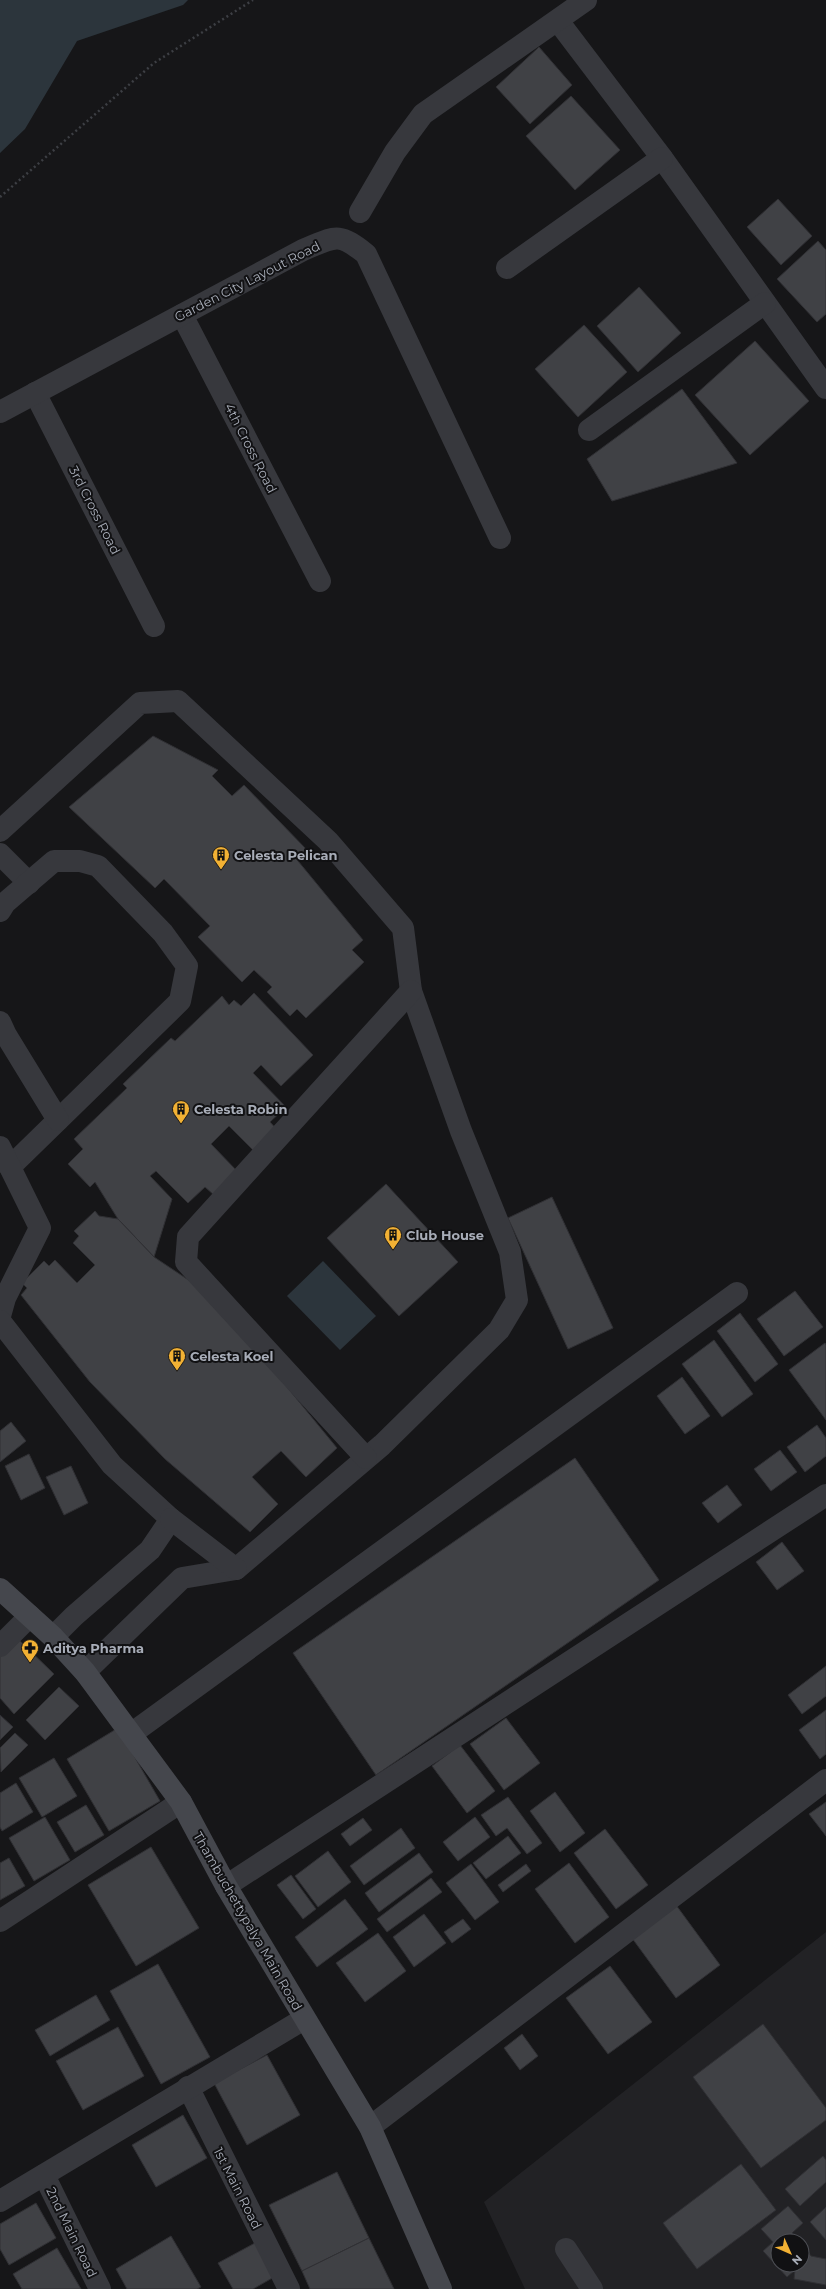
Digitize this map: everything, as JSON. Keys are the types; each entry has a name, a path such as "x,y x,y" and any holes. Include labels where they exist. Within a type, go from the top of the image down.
{"main road":[{"name":"Thambuchettypalya Main Road","path":"0,1589 53,1637 85,1672 181,1802 226,1886 304,2019 370,2127 441,2289"}],"street":[{"path":"360,212 395,152 423,114 586,0"},
{"path":"558,21 662,158 826,388"},
{"path":"507,268 662,158"},
{"name":"Garden City Layout Road","path":"0,412 303,250 333,238 348,240 366,254 500,538"},
{"path":"589,430 765,303"},
{"name":"4th Cross Road","path":"182,315 320,580"},
{"name":"3rd Cross Road","path":"35,394 154,626"},
{"path":"0,831 140,703 178,701 328,841 403,928 411,991 461,1131 510,1252 517,1300 499,1330 366,1458 236,1569 182,1578 85,1672"},
{"path":"0,854 29,883"},
{"path":"0,911 5,903 54,861 80,861 98,866 163,933 187,966 180,1001 10,1167"},
{"path":"366,1458 186,1262 188,1236 411,991"},
{"path":"0,1022 6,1035 58,1120"},
{"path":"0,1147 40,1228 5,1298 0,1316"},
{"path":"131,1734 737,1292"},
{"path":"0,1322 112,1465 171,1518 236,1569"},
{"path":"226,1886 826,1495"},
{"path":"53,1637 74,1616 150,1550 171,1518"},
{"path":"0,1646 30,1616"},
{"path":"370,2127 826,1780"},
{"path":"0,1921 181,1802"},
{"path":"0,2201 188,2087 304,2019"},
{"name":"1st Main Road","path":"188,2087 289,2289"},
{"name":"2nd Main Road","path":"44,2175 100,2289"},
{"path":"566,2249 592,2289"}],"path":[{"path":"0,197 154,63 253,0"}],"shaded area":[{"path":"0,0 188,0 183,5 77,41 25,129 0,153"},
{"path":"323,1261 376,1316 340,1350 287,1296"},
{"path":"826,1932 826,2289 525,2289 484,2202"}],"building":[{"path":"539,47 572,85 530,124 496,87"},
{"path":"571,96 620,150 575,190 526,136"},
{"path":"778,199 812,236 781,265 747,227"},
{"path":"818,241 826,250 826,314 817,322 777,279"},
{"path":"639,287 681,333 638,372 597,326"},
{"path":"584,325 627,372 578,417 535,369"},
{"path":"755,341 809,401 750,455 695,395"},
{"path":"682,389 737,463 612,501 587,459"},
{"name":"Celesta Pelican","path":"153,736 218,770 212,776 232,796 244,785 308,851 298,861 363,940 352,950 364,962 306,1018 297,1009 290,1016 267,992 272,987 254,970 242,982 198,937 210,926 164,879 155,888 69,807"},
{"name":"Celesta Robin","path":"254,993 313,1055 281,1086 261,1065 253,1073 286,1107 270,1122 279,1132 257,1154 229,1126 211,1144 238,1172 214,1195 205,1187 188,1203 156,1171 150,1176 172,1199 154,1257 118,1219 95,1182 90,1187 68,1164 83,1149 74,1139 127,1088 123,1084 171,1038 175,1041 222,996 229,1005 234,1000 241,1006"},
{"name":"Club House","path":"386,1184 458,1262 399,1316 327,1238"},
{"path":"552,1197 613,1328 568,1349 508,1218"},
{"name":"Celesta Koel","path":"95,1211 99,1216 118,1219 154,1257 190,1281 264,1359 337,1448 306,1477 281,1451 252,1477 278,1504 250,1532 165,1459 90,1382 21,1295 27,1288 22,1283 44,1261 49,1266 55,1260 77,1283 95,1265 73,1243 79,1236 74,1231"},
{"path":"795,1291 823,1327 784,1356 757,1319"},
{"path":"740,1313 778,1364 755,1382 717,1331"},
{"path":"714,1340 753,1394 722,1417 682,1364"},
{"path":"825,1343 826,1345 826,1420 789,1370"},
{"path":"682,1377 710,1416 685,1434 657,1396"},
{"path":"11,1422 26,1441 0,1462 0,1431"},
{"path":"817,1425 826,1438 826,1456 805,1472 787,1447"},
{"path":"780,1450 797,1472 771,1491 754,1469"},
{"path":"29,1454 45,1488 21,1500 5,1466"},
{"path":"575,1458 659,1580 376,1775 293,1653"},
{"path":"71,1466 88,1503 64,1515 46,1477"},
{"path":"727,1485 742,1505 718,1523 702,1503"},
{"path":"782,1542 804,1571 777,1590 756,1562"},
{"path":"17,1638 54,1674 14,1714 0,1698 0,1656"},
{"path":"826,1666 826,1696 802,1714 788,1695"},
{"path":"59,1687 79,1706 45,1740 26,1720"},
{"path":"826,1710 826,1754 820,1759 799,1730"},
{"path":"0,1715 13,1727 0,1740"},
{"path":"506,1718 540,1763 504,1790 470,1744"},
{"path":"118,1728 160,1801 109,1831 67,1759"},
{"path":"15,1733 28,1745 1,1772 0,1748"},
{"path":"460,1745 495,1791 467,1813 432,1766"},
{"path":"54,1758 77,1796 42,1817 19,1778"},
{"path":"16,1783 33,1812 2,1831 0,1827 0,1793"},
{"path":"555,1792 585,1833 560,1852 530,1811"},
{"path":"508,1797 542,1843 527,1854 507,1828 496,1836 481,1815"},
{"path":"826,1802 826,1836 809,1814"},
{"path":"86,1805 104,1835 75,1852 57,1822"},
{"path":"45,1817 70,1860 34,1881 9,1838"},
{"path":"475,1817 490,1837 458,1861 443,1842"},
{"path":"363,1818 372,1830 350,1846 341,1834"},
{"path":"401,1828 415,1848 364,1885 350,1866"},
{"path":"605,1829 648,1885 616,1909 574,1853"},
{"path":"508,1836 521,1853 486,1879 473,1863"},
{"path":"151,1847 199,1928 136,1966 88,1885"},
{"path":"328,1851 351,1882 318,1907 295,1876"},
{"path":"419,1853 433,1872 379,1912 365,1893"},
{"path":"9,1858 25,1886 0,1900 0,1863"},
{"path":"569,1863 609,1917 575,1943 535,1889"},
{"path":"471,1864 499,1902 475,1920 446,1883"},
{"path":"526,1864 531,1871 503,1892 498,1885"},
{"path":"291,1875 316,1909 303,1919 277,1885"},
{"path":"431,1878 442,1892 387,1932 377,1919"},
{"path":"345,1899 368,1929 317,1967 295,1937"},
{"path":"676,1905 720,1965 676,1998 632,1938"},
{"path":"424,1914 446,1943 414,1967 393,1937"},
{"path":"463,1919 471,1929 452,1943 444,1932"},
{"path":"378,1933 406,1971 365,2002 336,1963"},
{"path":"158,1964 210,2057 161,2084 110,1991"},
{"path":"610,1966 652,2022 608,2054 566,1998"},
{"path":"96,1995 110,2020 50,2056 35,2030"},
{"path":"763,2024 826,2108 826,2120 761,2168 693,2077"},
{"path":"118,2027 144,2076 83,2110 56,2061"},
{"path":"522,2034 538,2056 520,2070 504,2048"},
{"path":"267,2055 300,2115 247,2145 214,2083"},
{"path":"183,2115 207,2158 156,2187 132,2145"},
{"path":"823,2156 826,2160 826,2182 800,2206 785,2189"},
{"path":"741,2164 776,2210 697,2269 663,2223"},
{"path":"337,2172 369,2238 302,2271 269,2205"},
{"path":"36,2203 56,2238 9,2265 0,2249 0,2224"},
{"path":"788,2206 803,2223 792,2233 770,2233 770,2239 761,2229"},
{"path":"826,2207 826,2240 810,2222"},
{"path":"171,2236 201,2287 197,2289 127,2289 116,2269"},
{"path":"369,2238 394,2289 310,2289 302,2271"},
{"path":"255,2243 274,2277 253,2289 233,2289 218,2263"},
{"path":"770,2245 770,2259 763,2251"},
{"path":"57,2248 81,2289 22,2289 13,2274"},
{"path":"810,2255 826,2259 826,2285 794,2279 795,2273 810,2273"},
{"path":"783,2273 792,2273 787,2277"}],"place":[{"name":"Celesta Pelican","path":"221,870"},
{"name":"Celesta Robin","path":"181,1124"},
{"name":"Club House","path":"393,1250"},
{"name":"Celesta Koel","path":"177,1371"},
{"name":"Aditya Pharma","path":"30,1663"}]}
